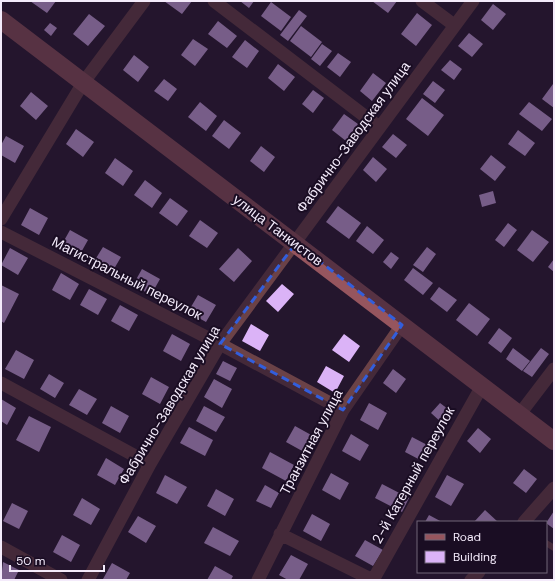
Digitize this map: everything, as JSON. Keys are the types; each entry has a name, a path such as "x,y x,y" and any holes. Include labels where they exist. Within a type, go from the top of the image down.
{"street":[{"path":"1,219 83,83 144,1"},
{"path":"214,1 379,126"},
{"path":"422,1 454,25"},
{"name":"Фабрично-Заводская улица","path":"88,580 150,464 220,344 296,243 379,126 473,1"},
{"name":"улица Танкистов","path":"1,20 296,243 554,441"},
{"name":"Магистральный переулок","path":"1,232 220,344 343,410"},
{"name":"Транзитная улица","path":"258,580 343,410 402,325"},
{"path":"519,414 554,369"},
{"path":"1,383 150,464"},
{"name":"2-й Катерный переулок","path":"373,580 482,386"},
{"path":"525,521 554,488"},
{"path":"280,534 373,580"},
{"path":"1,547 61,580"}],"highlighted area":[{"path":"296,243 402,325 343,410 220,344"}],"building":[{"path":"30,1 56,1 47,13"},
{"path":"164,1 192,1 182,14"},
{"path":"240,1 254,1 249,8"},
{"path":"372,1 397,1 388,13"},
{"path":"271,2 291,17 281,31 261,16"},
{"path":"493,4 506,14 493,30 481,20"},
{"path":"299,10 307,16 288,41 280,35"},
{"path":"417,13 432,25 416,46 401,34"},
{"path":"89,14 105,26 88,46 73,34"},
{"path":"218,21 237,36 227,48 208,34"},
{"path":"50,23 57,28 51,36 44,30"},
{"path":"301,26 322,42 311,57 290,41"},
{"path":"469,33 483,44 472,57 458,46"},
{"path":"193,39 208,49 195,66 181,55"},
{"path":"245,40 259,51 247,68 232,57"},
{"path":"322,44 332,51 320,66 311,59"},
{"path":"338,53 351,62 340,77 327,67"},
{"path":"134,55 149,67 138,82 123,70"},
{"path":"450,60 462,69 454,80 441,70"},
{"path":"278,64 295,77 284,91 268,78"},
{"path":"373,73 386,83 372,101 360,91"},
{"path":"164,79 177,89 168,101 154,91"},
{"path":"433,81 445,90 435,103 423,94"},
{"path":"553,84 554,85 554,108 542,99"},
{"path":"313,90 324,98 313,113 302,104"},
{"path":"31,92 48,106 36,120 20,106"},
{"path":"422,98 444,115 428,136 406,119"},
{"path":"200,102 217,116 206,131 188,117"},
{"path":"529,102 552,119 542,131 519,114"},
{"path":"344,114 358,124 346,141 332,130"},
{"path":"224,120 241,133 229,149 212,136"},
{"path":"76,129 94,142 83,157 66,144"},
{"path":"518,130 535,143 525,156 508,144"},
{"path":"393,134 407,145 396,158 382,147"},
{"path":"6,136 24,146 15,163 1,155 1,145"},
{"path":"261,146 275,157 264,172 250,161"},
{"path":"491,155 506,167 495,181 480,169"},
{"path":"373,157 387,169 376,182 363,170"},
{"path":"115,158 133,171 123,186 105,173"},
{"path":"145,180 162,193 152,208 134,195"},
{"path":"493,191 496,203 482,207 479,195"},
{"path":"170,198 188,211 177,226 159,213"},
{"path":"338,206 361,223 349,239 326,222"},
{"path":"30,208 48,218 39,235 21,225"},
{"path":"200,220 218,233 207,248 189,236"},
{"path":"508,223 517,230 504,247 495,240"},
{"path":"367,226 384,240 373,254 356,241"},
{"path":"70,230 88,240 79,256 61,246"},
{"path":"532,230 549,242 533,262 517,250"},
{"path":"103,247 121,257 111,274 93,263"},
{"path":"427,247 436,254 423,272 413,265"},
{"path":"10,248 28,258 18,275 1,265"},
{"path":"238,248 252,261 234,282 219,269"},
{"path":"391,252 399,258 391,269 383,262"},
{"path":"554,259 554,272 548,267"},
{"path":"413,268 433,283 423,295 404,280"},
{"path":"142,269 160,279 151,295 133,285"},
{"path":"61,273 79,284 70,300 52,290"},
{"path":"282,284 294,294 278,312 266,301"},
{"path":"1,285 19,294 4,323 1,321"},
{"path":"439,287 457,300 447,312 430,299"},
{"path":"89,289 107,299 98,315 80,305"},
{"path":"198,295 216,305 206,322 188,312"},
{"path":"469,303 490,319 477,336 456,320"},
{"path":"120,305 138,315 129,331 111,321"},
{"path":"251,324 269,335 260,351 242,341"},
{"path":"499,328 512,338 501,353 488,343"},
{"path":"172,334 190,344 181,361 163,351"},
{"path":"344,334 360,346 349,362 332,350"},
{"path":"513,348 530,361 522,371 506,359"},
{"path":"541,348 549,354 532,377 523,371"},
{"path":"16,350 34,360 24,379 5,369"},
{"path":"223,361 237,368 230,381 216,374"},
{"path":"326,366 344,376 335,393 317,382"},
{"path":"393,369 406,379 396,393 383,383"},
{"path":"49,374 64,383 55,398 40,389"},
{"path":"151,377 169,387 160,404 142,394"},
{"path":"214,379 232,389 222,408 204,397"},
{"path":"79,389 97,399 87,415 69,405"},
{"path":"1,399 16,408 7,425 1,421"},
{"path":"369,403 387,413 378,430 360,420"},
{"path":"440,403 452,412 442,423 431,413"},
{"path":"111,406 129,416 120,433 102,423"},
{"path":"204,406 225,417 216,432 196,421"},
{"path":"29,416 51,427 39,452 16,440"},
{"path":"295,426 313,436 304,452 286,442"},
{"path":"189,427 213,440 205,456 180,443"},
{"path":"478,428 491,439 480,453 467,441"},
{"path":"351,434 369,445 360,461 342,451"},
{"path":"412,437 433,448 426,463 405,452"},
{"path":"270,452 294,465 286,481 262,468"},
{"path":"106,458 124,469 115,485 97,475"},
{"path":"524,469 537,479 526,493 513,483"},
{"path":"331,473 349,483 340,500 322,490"},
{"path":"165,475 187,487 177,504 156,493"},
{"path":"447,475 464,484 451,506 435,497"},
{"path":"382,484 409,498 402,512 375,498"},
{"path":"265,485 279,493 271,508 256,501"},
{"path":"216,489 234,499 225,516 207,506"},
{"path":"82,498 100,509 91,525 73,515"},
{"path":"12,503 28,511 19,529 3,521"},
{"path":"485,510 497,521 475,521"},
{"path":"554,511 554,529 547,524"},
{"path":"312,514 330,524 321,541 303,531"},
{"path":"429,515 440,521 426,521"},
{"path":"138,516 156,526 146,543 128,532"},
{"path":"213,527 239,541 230,556 204,543"},
{"path":"62,535 80,545 71,562 53,552"},
{"path":"365,540 383,550 373,566 355,556"},
{"path":"291,555 308,564 299,580 288,580 279,575"},
{"path":"3,562 19,570 14,580 1,580"},
{"path":"112,563 130,573 126,580 103,579"},
{"path":"215,566 233,576 231,580 207,580"}]}
